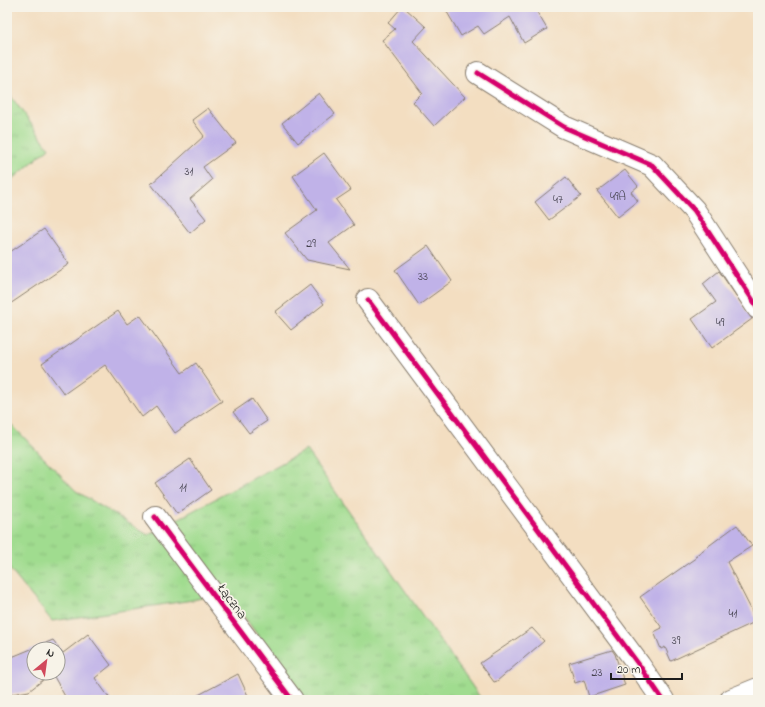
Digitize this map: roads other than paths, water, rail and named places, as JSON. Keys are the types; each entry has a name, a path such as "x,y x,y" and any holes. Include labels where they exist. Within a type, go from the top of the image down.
{"street":[{"path":"478,73 564,127 652,166 694,210 758,308"},
{"path":"368,300 639,665 662,700"},
{"name":"Łączna","path":"155,517 292,700"},
{"path":"731,700 758,689"}]}
